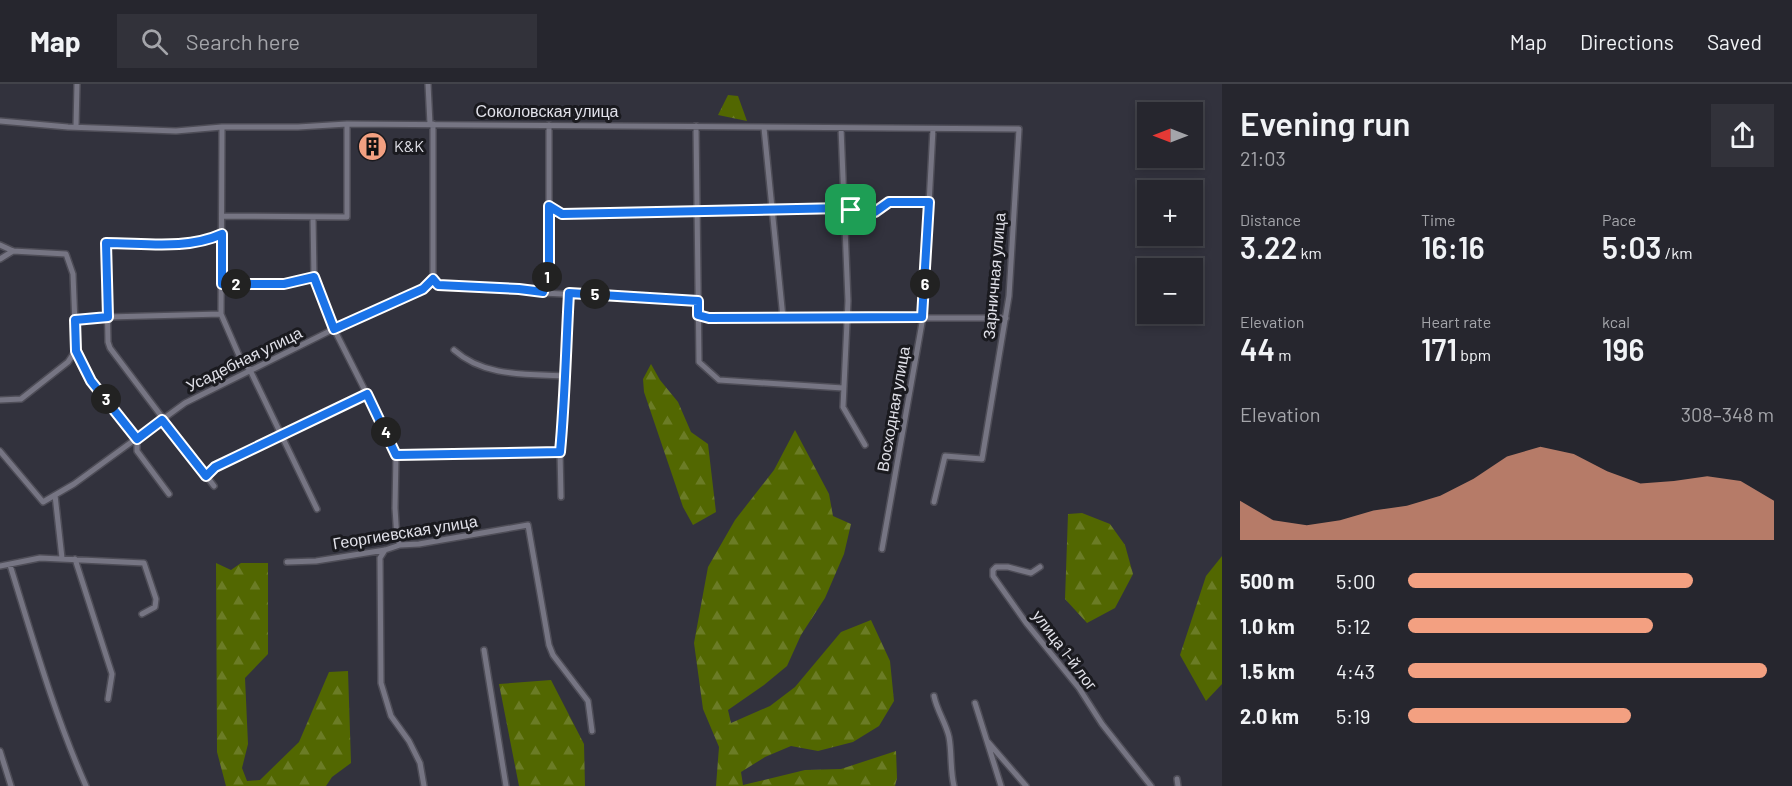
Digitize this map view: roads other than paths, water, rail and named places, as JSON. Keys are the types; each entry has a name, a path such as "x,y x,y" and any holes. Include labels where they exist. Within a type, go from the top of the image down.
{"street":[{"path":"76,127 77,84"},
{"path":"429,84 433,279 438,285 698,301"},
{"name":"Соколовская улица","path":"0,121 176,131 222,127 298,127 347,124 1019,129"},
{"path":"222,216 347,217 347,124"},
{"path":"543,292 549,266 549,125"},
{"path":"696,126 699,362 719,380 843,388"},
{"path":"222,127 221,314 241,360 250,370 317,509"},
{"path":"764,128 783,318"},
{"path":"841,128 848,301 843,407 865,445"},
{"name":"Восходная улица","path":"882,549 922,317 933,129"},
{"name":"Зарничная улица","path":"934,502 945,456 982,459 1006,318 1019,129"},
{"path":"549,206 562,214 844,208 875,212 889,202 929,202"},
{"path":"313,217 314,277 334,329 396,455 395,508 397,539 400,545"},
{"path":"214,486 162,420 110,348 106,243 190,243 207,241 222,234"},
{"path":"0,245 13,251 66,254 72,274 76,351 91,381 137,439 137,451 169,494"},
{"path":"0,259 13,251"},
{"path":"222,284 284,284 314,277"},
{"name":"Усадебная улица","path":"55,495 185,403 334,329 423,289 433,279"},
{"path":"561,496 560,452 569,293"},
{"path":"75,320 221,314"},
{"path":"698,315 709,318 1006,318"},
{"path":"454,350 471,363 498,372 564,376"},
{"path":"0,400 21,399 68,362 76,351"},
{"path":"206,476 215,467 367,394"},
{"path":"0,451 43,502 55,495 62,558"},
{"path":"396,455 560,452"},
{"name":"Георгиевская улица","path":"287,562 316,561 528,525 549,645 553,655 588,701 592,731"},
{"path":"385,550 380,558 381,683 392,716 409,741 420,763 424,786"},
{"path":"0,566 40,558 144,563 156,599 155,607 142,614"},
{"path":"75,559 112,674 108,699"},
{"path":"10,565 66,741 86,786"},
{"name":"улица 1-й лог","path":"1040,567 1031,573 1008,567 996,567 993,570 993,576 1079,688 1102,724 1151,786"},
{"path":"484,650 506,786"},
{"path":"934,696 936,708 946,726 949,738 954,786"},
{"path":"975,703 1001,786"},
{"path":"985,739 1026,786"},
{"path":"0,751 11,786"},
{"path":"1177,779 1178,786"}],"place":[{"name":"K&K","path":"373,146"}]}
